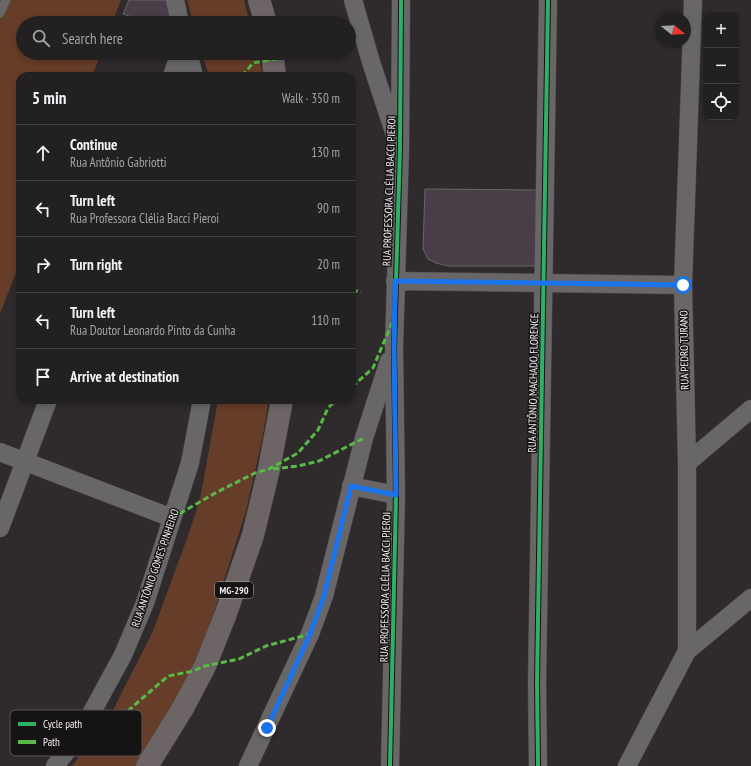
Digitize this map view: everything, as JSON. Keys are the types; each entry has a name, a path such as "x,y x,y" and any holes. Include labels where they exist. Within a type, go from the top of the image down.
{"highway":[{"path":"259,0 264,16"},
{"path":"273,60 275,72"},
{"name":"MG-290","path":"147,766 183,708 205,666 225,616 253,535 269,469 281,404"}],"street":[{"path":"175,0 178,16"},
{"path":"353,0 371,62 400,150"},
{"name":"RUA PROFESSORA CLÉLIA BACCI PIEROI","path":"390,766 396,495 394,347 400,150 401,0"},
{"name":"RUA ANTÔNIO MACHADO FLORENCE","path":"538,766 537,683 548,0"},
{"name":"RUA PEDRO TURANO","path":"688,651 687,463 683,285 693,0"},
{"path":"173,72 178,60"},
{"path":"190,60 193,72"},
{"path":"395,281 683,285"},
{"path":"248,766 310,634 324,596 351,486 369,423 394,347"},
{"path":"0,528 46,404"},
{"name":"RUA ANTÔNIO GOMES PINHEIRO","path":"93,710 123,655 145,603 190,463 201,404"},
{"path":"687,463 751,409"},
{"path":"0,452 172,518"},
{"path":"351,486 396,495"},
{"path":"627,766 688,651 751,598"},
{"name":"RUA ANTÔNIO GOMES PINHEIRO","path":"55,766 63,756"}],"lane":[{"path":"0,13 6,0"}],"shaded area":[{"path":"0,0 121,0 115,16 16,16 16,60 98,60 94,72 16,72 16,272 0,314"},
{"path":"187,0 244,0 248,16 191,16"},
{"path":"204,60 260,60 262,72 208,72"},
{"path":"217,404 268,404 246,511 207,634 183,687 137,766 72,766 80,756 142,756 142,710 113,710 153,631 200,499"}],"building":[{"path":"129,0 170,0 173,16 129,16 123,14"},
{"path":"425,189 540,190 538,266 448,266 428,259 423,249"}],"marked path":[{"path":"245,72 253,63 270,60"},
{"path":"356,291 361,292"},
{"path":"356,383 373,368 392,323"},
{"path":"172,518 217,492 255,473 269,469 298,453 318,430 328,408 332,404"},
{"path":"273,469 298,466 319,461 364,438"},
{"path":"129,710 168,676 239,659 266,646 310,634"}],"cycle path":[{"path":"390,766 396,495 394,347 400,149 401,0"},
{"path":"538,766 537,683 548,0"}],"route":[{"path":"267,728 310,634 324,596 351,486 396,495 394,347 395,281 683,285"}]}
